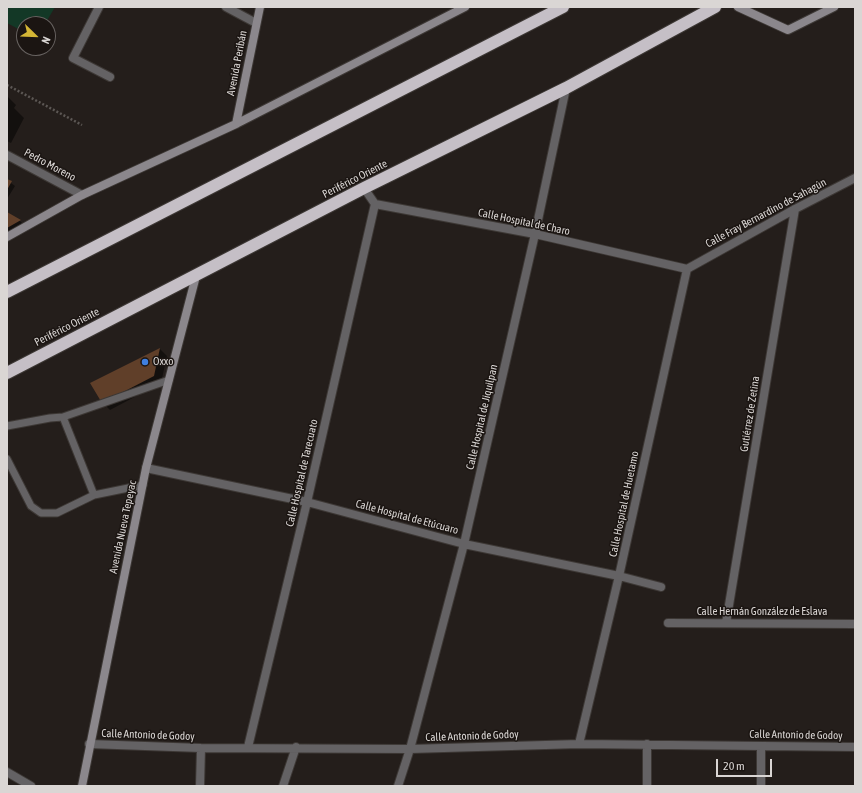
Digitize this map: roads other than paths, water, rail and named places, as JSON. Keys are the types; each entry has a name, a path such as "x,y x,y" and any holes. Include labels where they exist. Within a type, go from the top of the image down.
{"highway":[{"path":"7,292 563,7"},
{"name":"Periférico Oriente","path":"7,373 364,188 566,88 715,7"}],"street":[{"path":"99,7 73,58 110,77"},
{"path":"226,7 256,24"},
{"name":"Avenida Peribán","path":"236,124 260,7"},
{"path":"7,237 82,195 236,124 465,7"},
{"path":"738,7 788,30 834,7"},
{"name":"Calle Hospital de Jiquilpan","path":"398,786 410,749 464,544 535,234 566,88"},
{"name":"Pedro Moreno","path":"7,155 82,195"},
{"name":"Calle Fray Bernardino de Sahagún","path":"687,269 795,209 855,178"},
{"path":"364,188 375,204"},
{"name":"Calle Hospital de Charo","path":"375,204 535,234 687,269"},
{"name":"Calle Hospital de Tarecuato","path":"248,747 307,502 375,204"},
{"name":"Gutiérrez de Zetina","path":"726,623 795,209"},
{"name":"Calle Hospital de Huetamo","path":"580,744 620,576 687,269"},
{"name":"Avenida Nueva Tepeyac","path":"82,786 89,744 146,468 196,276"},
{"name":"Calle Hospital de Etúcuaro","path":"146,468 307,502 464,544 620,576 661,587"},
{"name":"Calle Hernán González de Eslava","path":"668,623 855,624"},
{"name":"Calle Antonio de Godoy","path":"89,744 201,748 296,747 410,749 580,744 855,747"},
{"path":"647,744 647,786"},
{"path":"761,746 761,786"},
{"path":"283,786 296,747"},
{"path":"200,786 201,748"},
{"path":"7,772 31,786"}],"lane":[{"path":"7,426 37,420 64,417 169,380"},
{"path":"64,417 94,495"},
{"path":"7,459 31,506 41,513 57,514 94,495 143,485"}],"place":[{"name":"Oxxo","path":"145,362"}]}
